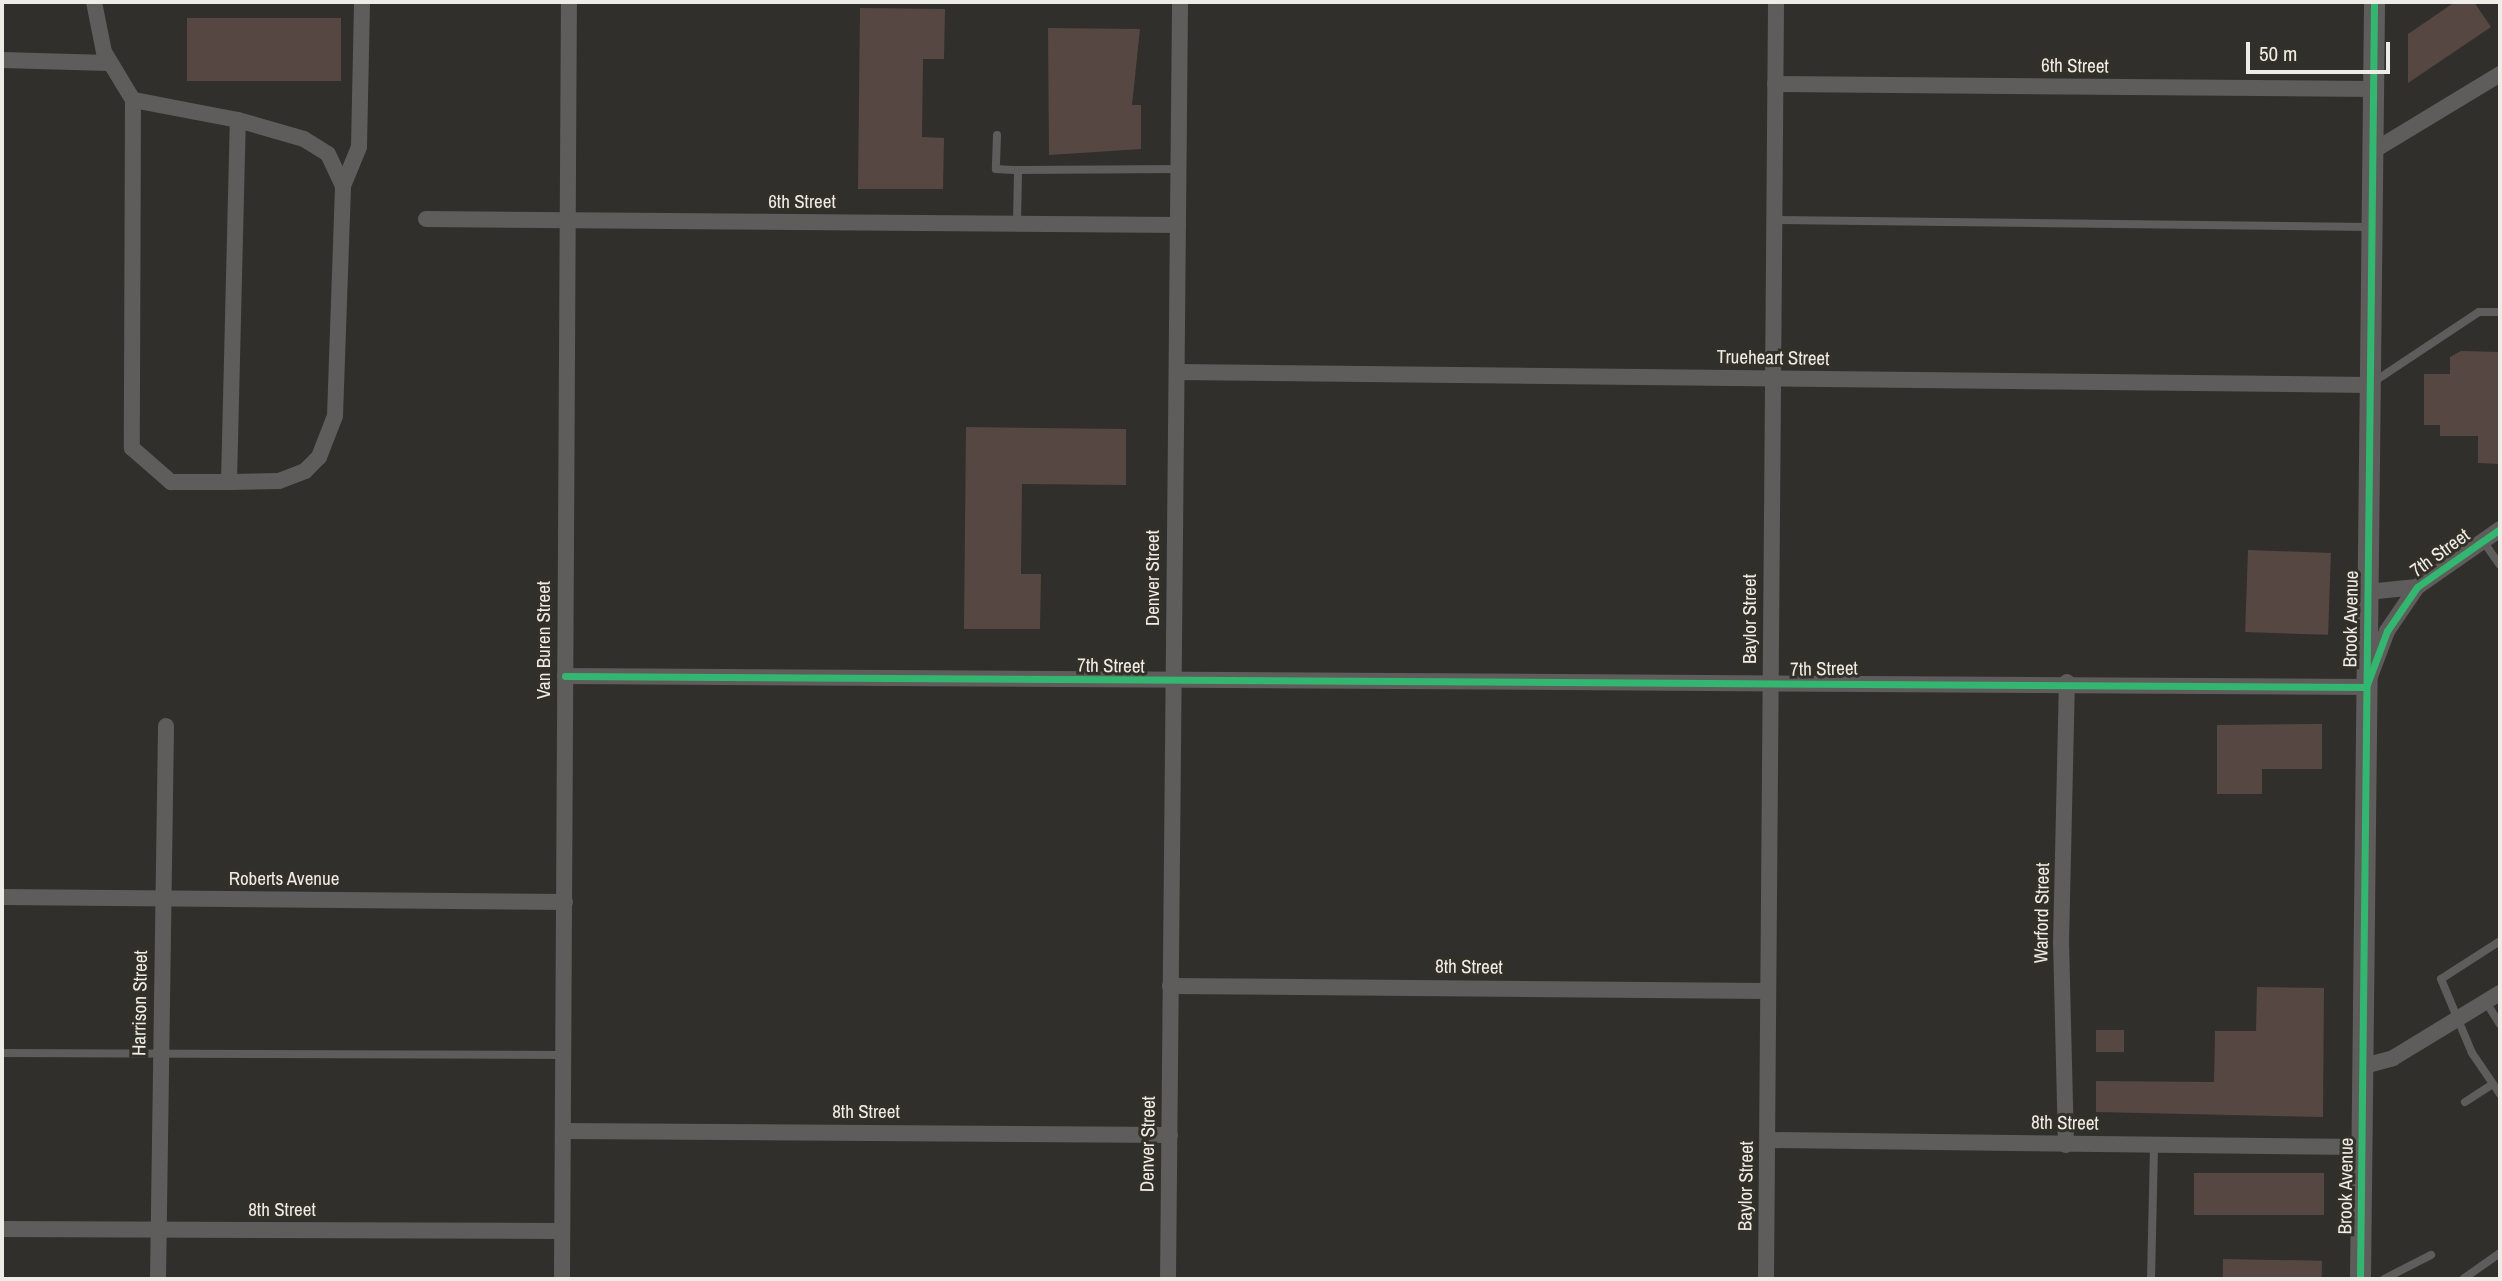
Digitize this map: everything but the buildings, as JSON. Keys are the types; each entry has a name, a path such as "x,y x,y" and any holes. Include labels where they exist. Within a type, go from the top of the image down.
{"street":[{"path":"94,2 109,63 133,100 132,448 171,482 279,481 305,471 319,457 335,416 343,186 359,147 362,2"},
{"name":"Van Buren Street","path":"562,1279 569,2"},
{"name":"Denver Street","path":"1168,1279 1180,2"},
{"name":"Baylor Street","path":"1766,1279 1776,2"},
{"name":"Brook Avenue","path":"2360,1279 2374,2"},
{"path":"2,60 109,63"},
{"path":"2373,151 2500,74"},
{"name":"6th Street","path":"1775,84 2374,89"},
{"path":"133,100 238,120 304,139 328,154 343,186"},
{"path":"229,482 238,120"},
{"name":"6th Street","path":"426,219 1178,225"},
{"name":"Trueheart Street","path":"1177,372 2370,385"},
{"name":"7th Street","path":"565,676 1771,686 2067,682 2366,687 2387,631 2417,586 2500,530"},
{"name":"7th Street","path":"2367,592 2417,586"},
{"name":"Warford Street","path":"2066,1144 2061,943 2067,682"},
{"name":"Harrison Street","path":"158,1279 166,726"},
{"name":"Roberts Avenue","path":"2,897 565,902"},
{"name":"8th Street","path":"1170,986 1768,991"},
{"path":"2364,1066 2393,1058 2500,993"},
{"name":"8th Street","path":"563,1131 1170,1135"},
{"name":"8th Street","path":"1768,1140 2362,1147"},
{"name":"8th Street","path":"2,1229 562,1231"}],"lane":[{"path":"997,135 996,169 1178,169"},
{"path":"1017,224 1018,170"},
{"path":"1774,220 2372,227"},
{"path":"2370,385 2479,312 2500,312"},
{"path":"2483,541 2500,565"},
{"path":"2500,941 2441,979 2458,1019 2500,1094"},
{"path":"2486,1002 2500,1024"},
{"path":"2,1053 564,1055"},
{"path":"2465,1102 2493,1084"},
{"path":"2151,1279 2154,1145"},
{"path":"2463,1279 2500,1253"},
{"path":"2384,1279 2431,1255"}],"cycle path":[{"path":"2360,1279 2374,2"},
{"path":"565,676 2366,687 2387,631 2417,587 2500,529"}]}
